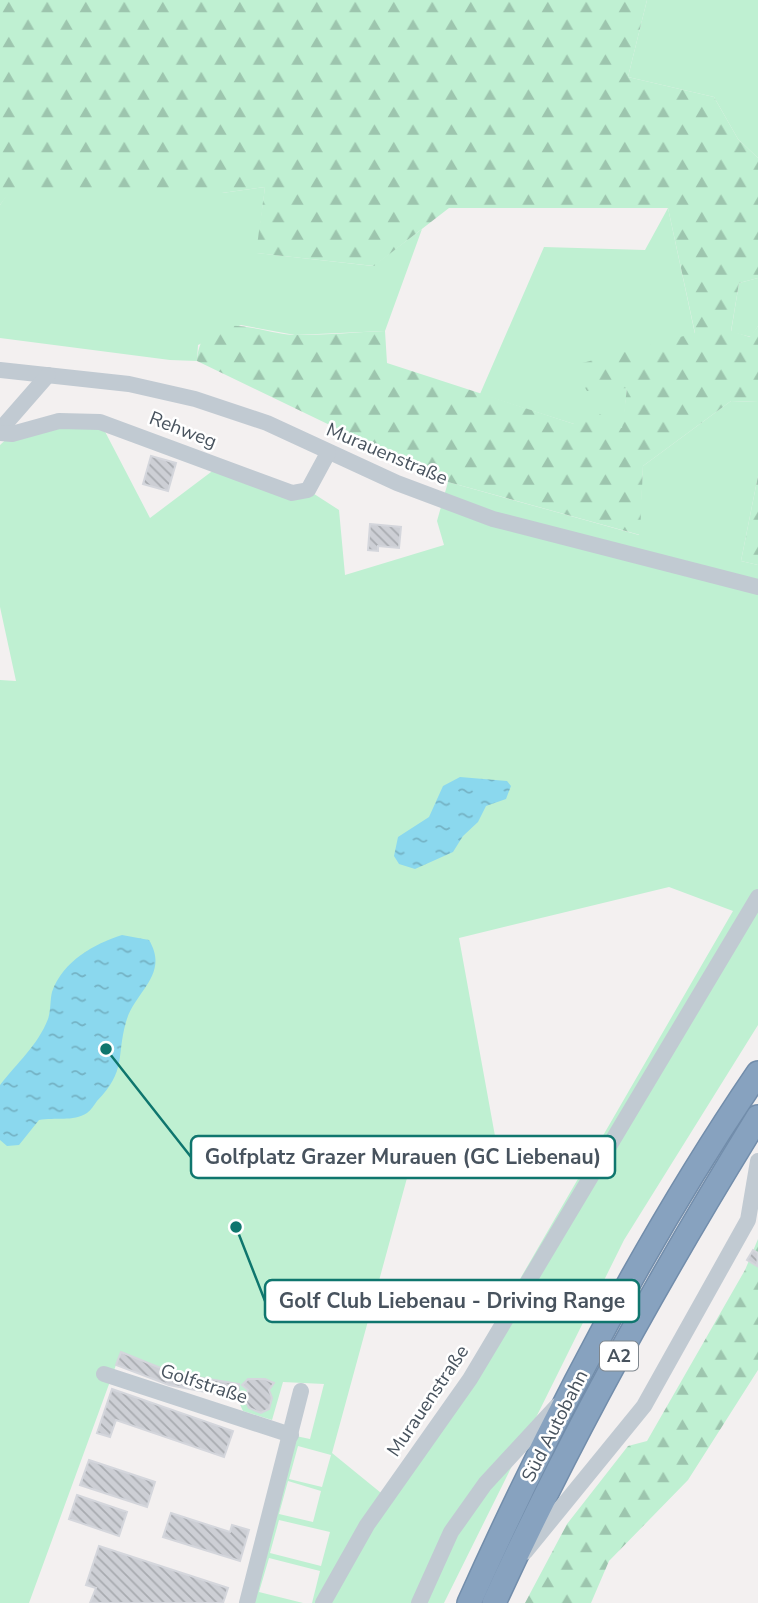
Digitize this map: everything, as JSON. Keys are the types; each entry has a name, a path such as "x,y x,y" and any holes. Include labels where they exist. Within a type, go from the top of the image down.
{"highway":[{"name":"Süd Autobahn","path":"469,1603 571,1392 694,1175 758,1073"},
{"name":"Süd Autobahn","path":"494,1603 562,1462 650,1298 758,1117"}],"street":[{"name":"Murauenstraße","path":"0,370 129,384 195,399 267,423 328,453 493,519 758,587"},
{"name":"Rehweg","path":"0,432 48,375"},
{"name":"Rehweg","path":"0,432 12,434 59,421 100,422 292,493 308,490 328,453"},
{"name":"Murauenstraße","path":"323,1603 367,1525 470,1379 758,897"},
{"path":"508,1572 644,1406 748,1220 758,1161"},
{"name":"Golfstraße","path":"104,1374 291,1435"},
{"path":"247,1603 301,1391"},
{"path":"419,1603 451,1532 485,1484 571,1392"}],"green space":[{"path":"0,0 647,0 628,77 714,97 738,139 758,158 758,278 739,283 731,331 750,337 758,326 758,402 731,401 643,466 640,535 448,482 197,361 201,343 210,332 222,327 236,326 299,335 385,331 387,363 574,424 595,411 622,428 627,388 587,391 571,366 695,333 668,208 449,208 374,266 256,253 265,187 222,193 9,193 0,205"},
{"path":"647,0 758,0 758,158 738,139 714,97 628,77"},
{"path":"265,187 257,253 373,266 422,229 385,331 295,335 241,325 198,345 197,361 170,360 0,338 0,205 8,193 222,193"},
{"path":"668,208 695,334 627,388 623,428 574,424 480,394 544,247 645,250"},
{"path":"758,278 758,326 751,337 731,332 739,283"},
{"path":"731,401 758,402 758,476 741,561 758,565 758,1025 624,1240 444,1603 312,1603 320,1571 269,1558 259,1592 303,1603 247,1603 291,1435 310,1439 324,1384 283,1382 272,1420 243,1411 237,1398 169,1385 116,1365 29,1603 0,1603 0,680 16,681 0,607 0,445 12,434 100,422 150,518 219,466 308,490 339,510 345,575 444,545 437,521 448,482 639,535 643,466","holes":["669,887 733,911 461,1381 386,1497 332,1453 410,1167 501,1169 459,938","298,1446 331,1455 322,1487 289,1479","288,1481 321,1491 313,1522 279,1514","279,1520 330,1532 321,1566 270,1553"]},
{"path":"758,476 758,565 741,561"},
{"path":"758,1239 758,1370 688,1480 609,1561 591,1603 525,1603 567,1524 628,1446 647,1441 745,1270"}],"water":[{"path":"460,777 507,781 511,786 506,799 486,806 478,822 463,836 453,852 415,869 399,864 394,856 398,837 429,817 443,786"},
{"path":"122,935 149,940 155,963 153,973 126,1022 117,1072 113,1080 87,1113 70,1118 39,1120 19,1145 7,1146 0,1140 0,1085 33,1046 44,1028 49,1016 52,992 64,971 90,949"}],"building":[{"path":"151,456 176,463 168,491 143,484"},
{"path":"370,524 401,527 399,548 378,546 378,551 368,550"},
{"path":"753,1250 758,1253 757,1266 747,1260"},
{"path":"121,1352 173,1373 239,1384 238,1398 169,1385 116,1365"},
{"path":"248,1379 265,1379 274,1383 269,1390 272,1398 269,1409 261,1413 249,1408 245,1400 248,1390 242,1385"},
{"path":"112,1389 233,1431 224,1457 116,1420 110,1437 97,1433"},
{"path":"89,1460 155,1482 147,1507 80,1485"},
{"path":"77,1495 127,1512 119,1536 69,1519"},
{"path":"171,1513 230,1532 232,1525 249,1530 240,1561 163,1537"},
{"path":"99,1546 228,1588 223,1603 90,1603 96,1588 86,1585"}],"place":[{"name":"Golfplatz Grazer Murauen (GC Liebenau)","path":"106,1049"},
{"name":"Golf Club Liebenau - Driving Range","path":"236,1227"}]}
